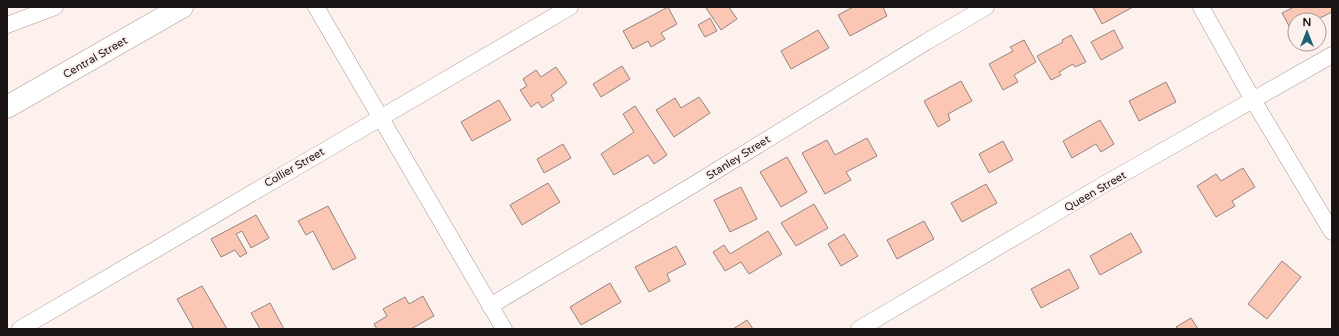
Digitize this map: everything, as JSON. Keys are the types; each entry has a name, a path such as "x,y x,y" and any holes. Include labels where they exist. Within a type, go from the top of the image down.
{"main road":[{"name":"Central Street","path":"7,107 182,7"}],"street":[{"path":"7,25 55,7"},
{"path":"316,7 504,329"},
{"name":"Collier Street","path":"20,329 227,206 570,7"},
{"name":"Stanley Street","path":"490,306 986,7"},
{"path":"1201,7 1253,100 1332,232"},
{"name":"Queen Street","path":"859,329 1103,185 1332,55"}],"building":[{"path":"668,7 677,24 661,33 665,39 651,47 648,41 633,49 623,31"},
{"path":"729,7 737,19 721,30 706,8"},
{"path":"853,7 883,7 887,16 850,36 838,15"},
{"path":"1093,7 1133,7 1102,24"},
{"path":"1294,7 1332,7 1332,12 1327,14 1327,12 1287,12 1287,22 1282,13"},
{"path":"710,18 717,31 705,37 698,25"},
{"path":"818,30 829,48 791,69 781,51"},
{"path":"1114,30 1123,48 1101,60 1091,42"},
{"path":"1071,35 1086,62 1075,67 1073,64 1059,72 1061,75 1051,80 1037,56 1063,42 1062,40"},
{"path":"1024,40 1036,62 1014,75 1018,82 1003,90 989,64 1013,51 1010,47"},
{"path":"622,66 630,79 601,97 593,84"},
{"path":"556,67 567,83 551,95 554,100 542,108 538,102 531,107 520,90 527,86 523,79 536,70 541,77"},
{"path":"961,81 972,101 948,114 950,120 938,127 924,101"},
{"path":"1166,82 1176,102 1139,121 1129,101"},
{"path":"699,97 710,113 674,137 656,110 675,98 681,108"},
{"path":"499,100 511,120 472,141 461,122"},
{"path":"635,106 667,155 654,164 648,155 614,175 601,154 634,132 623,114"},
{"path":"1100,120 1114,144 1101,152 1096,144 1072,158 1063,141"},
{"path":"867,138 877,156 846,172 851,180 825,194 802,153 827,140 835,155"},
{"path":"1003,141 1013,160 989,173 979,154"},
{"path":"563,144 571,158 544,173 537,159"},
{"path":"787,157 807,192 781,207 760,172"},
{"path":"1243,168 1255,187 1232,201 1235,206 1216,217 1197,186 1216,174 1221,181"},
{"path":"548,183 560,202 522,225 510,205"},
{"path":"986,184 997,203 962,222 951,203"},
{"path":"741,187 757,219 730,232 714,200"},
{"path":"814,204 828,228 796,246 781,223"},
{"path":"328,206 356,258 333,270 313,231 306,235 298,221"},
{"path":"256,215 269,238 251,248 242,231 236,234 247,253 240,257 235,250 221,257 211,239"},
{"path":"924,221 934,239 897,259 887,240"},
{"path":"768,231 782,254 749,274 741,262 725,271 713,252 724,245 730,254"},
{"path":"1131,233 1142,252 1100,275 1090,256"},
{"path":"844,234 858,256 841,266 828,244"},
{"path":"676,246 686,264 667,274 670,281 649,292 635,267"},
{"path":"1282,261 1301,277 1267,319 1248,304"},
{"path":"1069,269 1079,288 1041,308 1031,289"},
{"path":"610,283 621,302 581,325 570,307"},
{"path":"202,286 227,329 194,329 177,299"},
{"path":"423,296 434,316 411,329 377,329 374,324 387,316 383,309 405,297 409,304"},
{"path":"270,303 284,329 260,329 251,313"},
{"path":"1191,318 1198,329 1178,329 1176,327"},
{"path":"747,320 753,329 733,329"}]}
